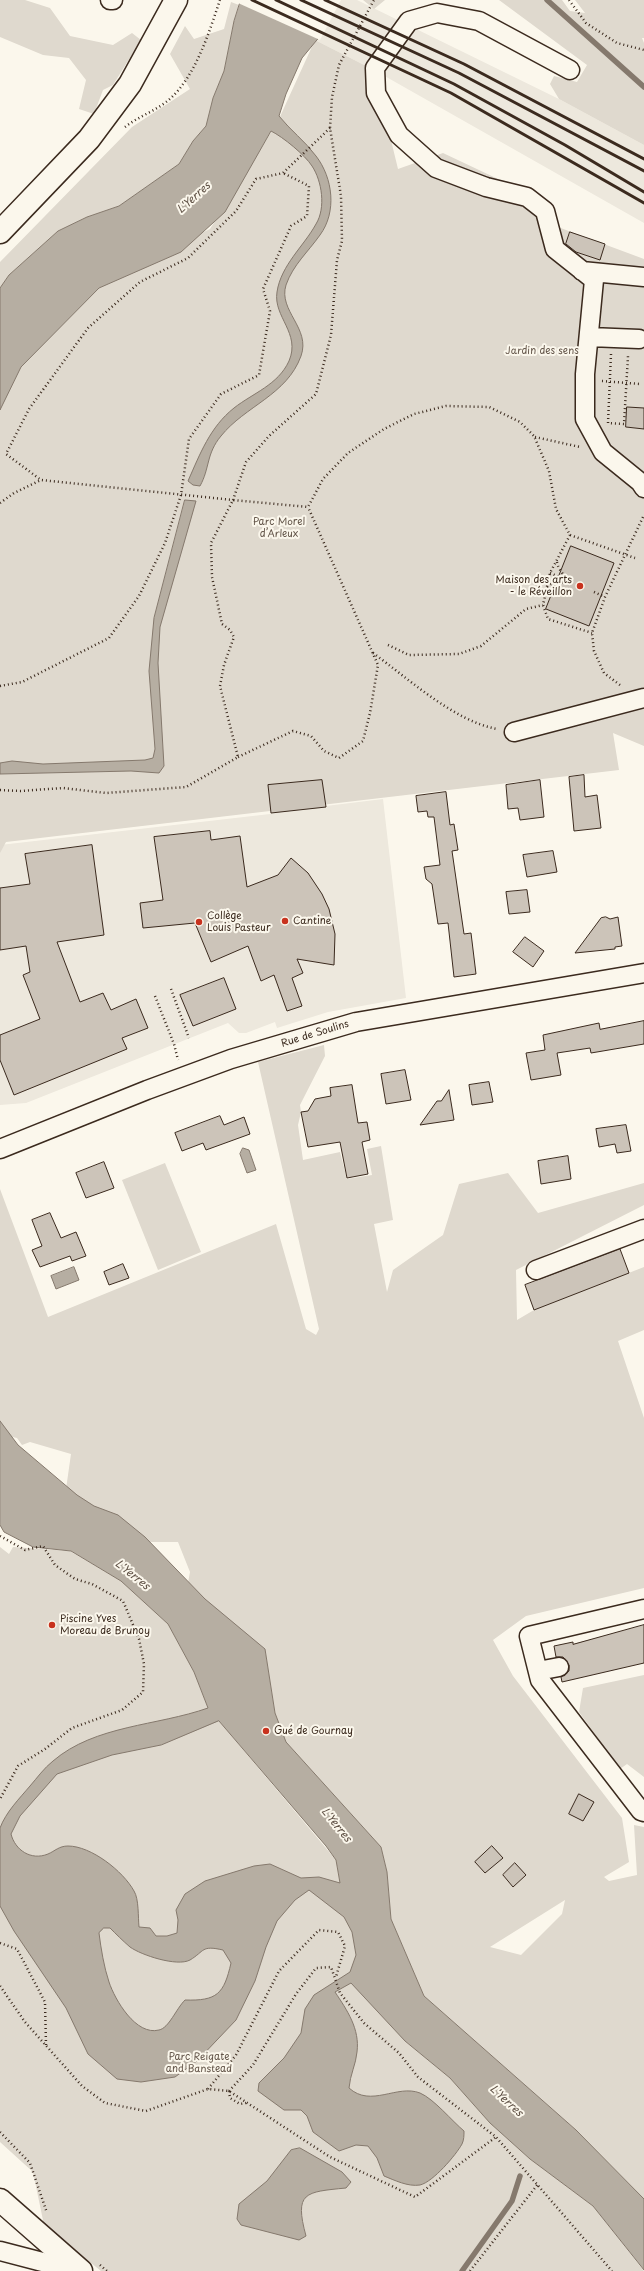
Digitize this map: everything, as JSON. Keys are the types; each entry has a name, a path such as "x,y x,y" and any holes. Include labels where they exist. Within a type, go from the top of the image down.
{"main road":[{"path":"0,232 89,139 130,84 176,0"},
{"path":"0,2200 82,2264"}],"street":[{"path":"570,70 479,21 437,13 409,21 375,68 376,93 399,135 436,168 486,187 527,197 545,211 555,249 594,280 590,337 585,374 585,419 603,452 640,482 644,488"},
{"path":"582,271 644,277"},
{"path":"590,337 627,339"},
{"path":"514,732 643,698"},
{"name":"Rue de Soulins","path":"0,1149 146,1090 183,1078 232,1059 356,1022 644,973"},
{"path":"536,1270 644,1229"},
{"path":"644,1609 529,1636 540,1680 644,1812"},
{"path":"538,1672 559,1667"},
{"path":"0,2251 54,2265 82,2264"}],"path":[{"path":"238,757 220,686 224,665 234,638 230,630 222,624 212,577 211,543 233,500 246,462 269,436 316,394 331,335 337,260 342,241 340,196 330,128 332,97 339,65 374,0"},
{"path":"568,0 586,23 617,43 644,50"},
{"path":"308,507 41,480 6,454 29,409 88,328 140,282 188,258 236,211 256,179 283,173 330,128"},
{"path":"0,686 22,682 109,638 139,596 162,550 181,495 189,438 221,394 259,375 270,311 263,288 291,226 307,216 309,186 283,173"},
{"path":"627,339 624,424 608,423 610,381 627,339"},
{"path":"610,381 640,384"},
{"path":"308,507 323,480 348,453 384,429 414,414 446,406 489,407 520,422 534,436 549,471 556,508 570,535 635,558"},
{"path":"534,436 603,452"},
{"path":"0,503 14,493 41,480"},
{"path":"0,790 20,791 63,788 106,793 186,787 238,757 293,731 311,736 324,750 339,758 363,741 370,713 378,665 308,507"},
{"path":"643,698 604,673 594,651 592,634 605,596 644,515"},
{"path":"570,535 550,573 543,605 548,619 592,634"},
{"path":"557,562 560,570 565,574 566,581"},
{"path":"550,573 566,581"},
{"path":"546,587 550,584 566,581"},
{"path":"594,592 605,596"},
{"path":"388,645 409,655 459,654 482,646 526,609 543,605"},
{"path":"372,652 439,701 480,726 514,732"},
{"path":"171,990 189,1038"},
{"path":"155,996 174,1044 183,1078"},
{"path":"0,1536 25,1550 43,1546 55,1565 75,1579 92,1584 123,1601 139,1639 144,1664 143,1692 122,1710 72,1728 45,1749 18,1766 0,1799"},
{"path":"208,2089 236,2055 279,1971 319,1930 338,1932 345,1946 336,1977"},
{"path":"0,1942 17,1949 45,2002 46,2046"},
{"path":"247,2103 240,2104 230,2098 229,2091 252,2065 296,1994 316,1968 331,1967 336,1977 340,1993 364,2023 399,2053 418,2077 496,2137 612,2271"},
{"path":"0,1986 25,2022 46,2046 82,2086 105,2103 146,2112 208,2089 229,2091 330,2157 415,2197 496,2137"},
{"path":"0,2132 30,2162 48,2215"},
{"path":"470,2271 538,2184"},
{"path":"82,2264 108,2271"}],"shaded area":[{"path":"326,0 357,0 559,99 644,145 644,223 374,70 315,40"},
{"name":"Collège Louis Pasteur","path":"268,785 326,806 383,799 406,998 328,1012 277,1028 275,1022 246,1033 239,1033 228,1023 26,1103 0,1105 0,845 270,814"}],"green space":[{"path":"0,0 25,0 50,8 70,36 113,45 132,33 141,40 113,85 103,90 94,114 79,109 86,80 69,58 43,55 0,37"},
{"path":"363,0 385,0 374,9"},
{"path":"499,0 562,0 570,11 585,13 575,0 644,0 644,38 642,38 644,43 644,145 559,99 550,84 554,76 577,82 587,65"},
{"path":"231,2 239,5 234,21 224,71 213,98 206,126 193,141 179,164 119,206 87,217 58,231 9,275 0,288 0,262 132,127 190,89 170,54 185,26 194,39 224,29"},
{"name":"Parc Morel d’Arleux","path":"315,40 374,70 398,169 443,153 534,196 558,227 644,259 644,746 613,733 619,770 6,842 0,853 0,399 28,352 113,275 210,229 278,121"},
{"path":"324,1045 325,1056 300,1105 301,1112 298,1125 303,1160 340,1152 347,1179 372,1175 367,1149 381,1146 393,1220 374,1224 387,1292 393,1270 443,1235 459,1184 508,1173 538,1213 644,1183 644,1205 516,1270 517,1320 534,1310 644,1267 644,1330 618,1341 644,1418 644,1588 526,1616 493,1640 513,1676 622,1818 629,1862 604,1877 609,1881 637,1875 634,1825 644,1827 644,2199 576,2130 424,1996 391,1919 387,1872 381,1847 286,1742 275,1713 265,1649 185,1599 190,1572 178,1542 127,1542 65,1496 71,1454 30,1442 22,1445 17,1438 0,1434 0,1189 48,1317 276,1224 306,1329 316,1335 319,1329 258,1062","holes":["565,1900 562,1914 521,1955 490,1947"]},
{"path":"165,1163 201,1252 158,1270 122,1180"},
{"name":"Parc Reigate and Banstead","path":"0,1547 9,1554 13,1547 70,1551 121,1581 168,1624 194,1672 208,1708 336,1860 339,1877 405,2041 450,2078 490,2123 530,2159 593,2206 644,2271 101,2271 44,2225 33,2172 0,2142"},
{"path":"644,1675 644,1777 627,1764 620,1769 579,1712 583,1688"}],"water":[{"name":"L'Yerres","path":"241,0 321,35 302,58 286,94 279,116 312,151 322,165 329,185 331,206 329,216 320,235 297,265 286,285 286,303 299,328 303,346 301,356 295,369 276,391 242,416 221,436 210,455 200,486 193,485 188,481 212,432 234,408 264,388 278,376 289,361 292,351 292,342 277,301 279,282 288,264 316,224 319,218 322,203 322,195 315,172 312,166 299,152 271,131 225,212 181,252 99,288 21,367 0,410 0,288 9,275 58,231 87,217 119,206 179,164 193,141 206,126 213,98 224,71 234,21"},
{"path":"185,500 196,501 160,627 158,663 164,766 159,773 131,771 0,774 0,763 12,761 43,764 145,760 153,758 155,749 149,671 154,618"},
{"path":"243,1148 249,1150 256,1170 247,1173 240,1154"},
{"path":"74,1267 79,1280 56,1289 51,1276"},
{"name":"L'Yerres","path":"0,1421 18,1445 77,1495 94,1506 118,1515 145,1537 205,1599 265,1649 275,1713 286,1742 381,1847 387,1872 391,1919 424,1996 576,2130 644,2199 644,2270 593,2206 530,2159 490,2123 450,2078 405,2041 351,1983 335,1992 352,2020 357,2035 356,2056 349,2088 357,2094 366,2096 411,2091 420,2093 431,2100 464,2131 464,2139 462,2144 450,2161 431,2179 420,2185 411,2185 397,2181 384,2176 377,2158 368,2146 356,2145 339,2151 313,2132 307,2116 301,2110 284,2110 258,2091 259,2083 284,2058 301,2033 305,2009 314,1995 350,1972 356,1955 352,1932 344,1917 309,1890 295,1900 277,1921 266,1947 255,1981 236,2020 197,2061 175,2077 141,2082 117,2079 88,2054 66,2008 14,1931 0,1906 0,1828 13,1806 44,1770 53,1761 70,1749 107,1733 208,1708 194,1672 168,1624 121,1581 71,1551 33,1547 4,1532 0,1525","holes":["219,1721 326,1846 336,1860 340,1883 319,1877 301,1878 270,1864 254,1866 205,1881 185,1894 176,1910 178,1920 177,1933 167,1936 156,1936 150,1928 139,1927 136,1894 129,1883 106,1861 86,1850 68,1846 42,1856 30,1855 20,1849 13,1840 11,1834 20,1816 57,1774 112,1755 161,1745","104,1928 110,1928 127,1945 135,1950 168,1961 184,1962 190,1960 204,1950 211,1948 223,1950 231,1963 222,1989 212,1997 205,1999 185,2000 163,2029 150,2030 142,2028 121,2007 109,1982 99,1933"]},
{"path":"300,2148 342,2172 351,2182 346,2188 312,2193 306,2197 301,2210 306,2236 299,2240 241,2225 237,2219 239,2204 267,2181 291,2150"}],"pier":[{"path":"239,0 341,0 320,40 238,3"}],"building":[{"path":"570,232 605,244 600,260 576,252 566,244"},
{"path":"627,407 644,408 644,429 626,427"},
{"name":"Maison des arts - le Réveillon","path":"571,546 614,563 589,626 546,609"},
{"path":"584,775 585,797 597,795 601,828 574,831 569,777"},
{"path":"322,780 326,807 271,813 268,785"},
{"path":"540,780 544,817 520,820 518,808 508,809 506,785"},
{"path":"446,792 450,825 454,824 458,850 452,851 464,934 471,933 476,974 454,977 448,923 438,924 432,884 426,879 424,867 440,865 434,817 428,817 427,811 418,812 416,796"},
{"path":"210,831 211,840 240,836 247,887 278,875 291,858 308,873 322,894 329,909 335,934 334,965 297,959 303,973 292,978 302,1006 287,1011 274,975 261,981 248,946 211,962 195,923 143,928 140,903 163,900 154,837"},
{"path":"92,845 104,935 57,942 80,1002 103,993 111,1010 136,999 148,1028 122,1038 127,1049 14,1095 0,1060 0,1035 40,1019 23,975 30,972 26,946 0,950 0,888 30,884 25,854"},
{"path":"553,851 557,872 527,877 523,855"},
{"path":"527,890 530,912 509,914 506,892"},
{"path":"606,917 610,919 618,917 622,946 615,947 615,949 575,953 601,918"},
{"path":"525,937 544,951 533,967 513,952"},
{"path":"224,978 236,1009 193,1026 180,995"},
{"path":"644,1021 644,1044 591,1053 590,1048 557,1053 561,1075 531,1080 526,1053 545,1050 543,1035 599,1023 600,1029"},
{"path":"405,1070 411,1100 386,1104 381,1074"},
{"path":"489,1082 493,1102 472,1105 469,1085"},
{"path":"352,1085 358,1123 367,1122 370,1140 362,1142 368,1174 347,1178 340,1142 308,1147 301,1112 308,1111 315,1099 331,1096 330,1088"},
{"path":"449,1090 454,1120 420,1125 437,1101 441,1101"},
{"path":"220,1116 224,1125 244,1117 250,1134 206,1150 203,1143 182,1151 175,1133"},
{"path":"626,1125 631,1151 617,1153 615,1144 599,1147 596,1129"},
{"path":"568,1156 571,1179 541,1184 538,1161"},
{"path":"104,1162 114,1188 86,1198 76,1173"},
{"path":"50,1213 61,1238 76,1232 86,1256 72,1261 70,1256 40,1267 32,1250 42,1246 32,1220"},
{"path":"620,1249 629,1273 534,1310 525,1285"},
{"path":"123,1264 129,1278 109,1285 104,1272"},
{"path":"644,1625 644,1663 562,1682 561,1677 569,1671 569,1665 563,1657 556,1657 554,1646 573,1642 573,1644"},
{"path":"579,1794 594,1802 583,1821 569,1814"},
{"path":"492,1846 503,1858 485,1873 475,1862"},
{"path":"515,1863 526,1875 513,1887 503,1875"}],"waterway":[{"path":"547,0 644,87"},
{"path":"462,2271 512,2201 520,2176"}],"railway":[{"path":"252,0 451,93 644,203"},
{"path":"276,0 454,84 565,145 644,192"},
{"path":"301,0 459,73 644,171"},
{"path":"325,0 464,64 644,159"}],"place":[{"name":"Maison des arts - le Réveillon","path":"580,586"},
{"name":"Cantine","path":"285,921"},
{"name":"Collège Louis Pasteur","path":"199,922"},
{"name":"Piscine Yves Moreau de Brunoy","path":"52,1625"},
{"name":"Gué de Gournay","path":"266,1731"}],"park label":[{"name":"Jardin des sens","path":"542,351"}]}
